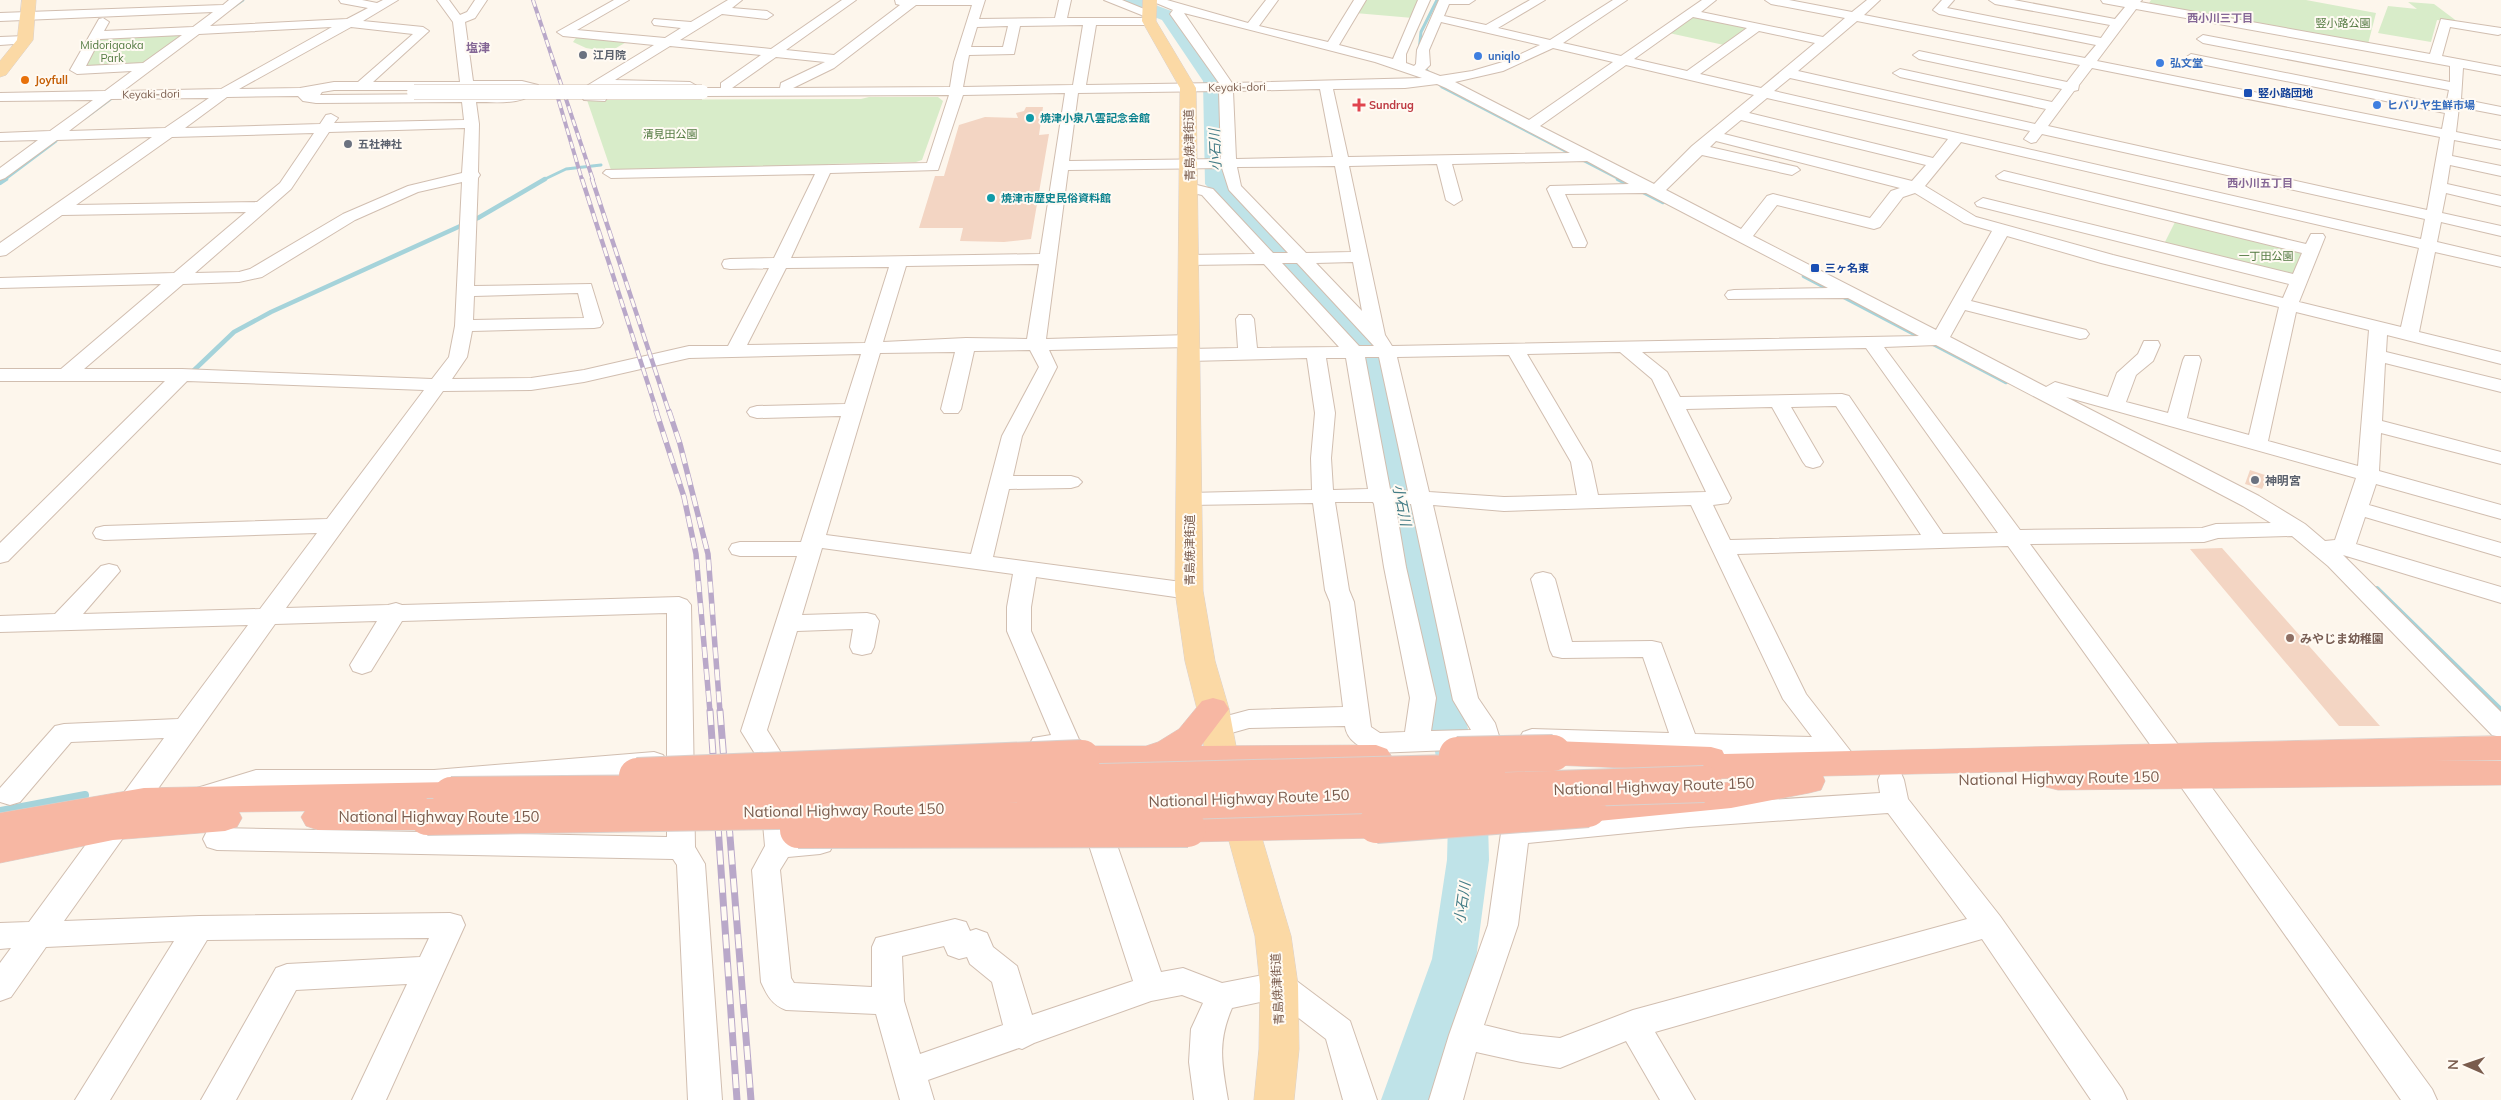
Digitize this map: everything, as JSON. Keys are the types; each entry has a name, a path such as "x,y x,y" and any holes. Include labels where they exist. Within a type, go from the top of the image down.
{"highway":[{"path":"1139,758 1217,731"},
{"path":"451,795 599,778 1082,758 1139,758 1170,751 1188,741 1217,731 1376,757 1553,753 1633,754 1798,773"},
{"name":"National Highway Route 150","path":"0,849 123,815 189,800 688,793 1693,764 1798,773 1893,791 2181,767 2501,748"},
{"name":"National Highway Route 150","path":"1798,773 1840,755 2181,767 2501,773"},
{"name":"National Highway Route 150","path":"0,826 123,815 208,818 427,817 1003,807 1693,764"},
{"path":"427,817 603,830 1243,829 1376,825 1588,809 1731,795 1798,773"}],"main road":[{"path":"0,72 24,40 29,7"},
{"name":"青島焼津街道","path":"1151,7 1195,88 1196,163 1189,188 1188,260 1189,591 1200,661 1217,731 1273,936 1279,985 1279,1049 1274,1100"}],"street":[{"path":"127,0 108,12 77,70 144,67"},
{"path":"0,175 61,134 144,67 237,0"},
{"path":"345,0 385,3"},
{"path":"0,988 267,616 458,357 464,326 472,175 472,124 468,92 443,26 444,0"},
{"path":"361,86 443,26 471,15 481,0"},
{"path":"597,0 622,0"},
{"path":"622,0 563,32 836,60"},
{"path":"736,0 588,90 586,95 595,98 824,98 850,92"},
{"path":"726,86 850,0"},
{"path":"611,173 933,167 958,91 955,86 957,72 978,1 914,2 889,0"},
{"path":"1060,22 1065,0"},
{"path":"1110,0 1151,7 1182,9 1399,65 1441,80 2251,501 2297,529 2320,547 2501,728"},
{"path":"1251,28 1272,0"},
{"path":"1331,48 1360,0"},
{"path":"1399,65 1400,54 1424,0"},
{"path":"1417,70 1423,65 1423,50 1447,0 1469,0"},
{"path":"1488,29 1538,0"},
{"name":"Keyaki-dori","path":"833,92 1326,86 1397,84 1441,80 1502,67 1526,58 1621,0"},
{"path":"1530,126 1710,0"},
{"path":"1772,0 2501,146"},
{"path":"1579,243 1555,189 1652,189 1824,40 1874,0"},
{"path":"1948,0 1939,10 2102,42"},
{"path":"1995,0 2117,23"},
{"path":"2107,0 2134,2 2215,20 2501,70"},
{"path":"786,86 836,60 914,2"},
{"path":"1970,220 2023,152 2038,129 2073,86 2102,42 2134,2"},
{"path":"0,251 225,92 385,3"},
{"path":"0,17 29,7 108,12 227,8"},
{"path":"972,23 1090,22 1151,7"},
{"path":"1182,9 1176,14 1226,83 1224,87 1229,163 1234,187 1304,259 1382,347"},
{"path":"673,24 696,10"},
{"path":"719,10 766,15"},
{"path":"1691,12 1824,40"},
{"path":"1438,18 2501,262"},
{"path":"2176,81 2215,20"},
{"path":"658,22 693,26"},
{"path":"964,51 1009,51 1015,22"},
{"path":"981,562 1012,436 1048,367 1036,343 1062,166 1061,161 1090,22"},
{"path":"2434,59 2445,22 2500,28"},
{"path":"96,35 348,23 443,26"},
{"path":"1690,75 1757,27"},
{"path":"1880,94 1939,34"},
{"path":"2203,39 2456,86"},
{"path":"0,41 24,40"},
{"path":"1919,54 2073,86"},
{"path":"2190,58 2452,106 2501,111"},
{"path":"2409,335 2444,159 2456,86 2456,63"},
{"path":"1787,73 2501,231"},
{"path":"1900,73 2056,107"},
{"path":"599,84 818,86 833,92"},
{"path":"301,92 329,86 361,86 468,92"},
{"path":"1326,86 1359,257 1419,497 1466,700 1482,723 1484,739 1515,833 1504,925 1465,1035 1446,1100"},
{"path":"301,92 310,99 344,99 468,92"},
{"path":"301,92 833,92"},
{"name":"Keyaki-dori","path":"0,97 301,92"},
{"path":"68,373 286,186 344,99"},
{"path":"1739,115 1936,163"},
{"path":"0,137 472,124"},
{"path":"1713,136 1916,187 1970,220 2288,306 2501,358"},
{"path":"1744,237 1772,199 1874,224 1898,194 1916,187 1958,137"},
{"path":"1697,149 1898,194"},
{"path":"1062,166 1591,157"},
{"path":"2444,159 2501,170"},
{"path":"1444,160 1454,200"},
{"path":"736,350 780,264 825,169"},
{"path":"0,283 239,277 256,273 349,217 412,188 472,175"},
{"path":"2004,176 2313,251"},
{"path":"1189,188 1207,192 1272,260 1355,353 1380,495 1385,504 1395,567 1423,698 1421,741"},
{"path":"2438,188 2501,201"},
{"path":"1625,201 1674,200"},
{"path":"1983,203 2299,281"},
{"path":"58,210 261,207"},
{"path":"2256,443 2288,306 2313,251 2322,222"},
{"path":"0,375 68,373 437,385 531,384 557,381 677,353 736,350 1036,343 1189,348 1248,354 1316,354 1355,353 1382,347 1515,350 1922,341 1938,338 1943,334 2002,229"},
{"path":"1188,260 1359,257"},
{"path":"730,264 1048,259"},
{"path":"888,1001 786,996 776,982 766,870 779,846 770,756 754,731 900,262"},
{"path":"464,326 594,323 585,288 465,291"},
{"path":"1734,295 1852,293"},
{"path":"1959,303 2080,334"},
{"path":"1246,319 1248,354"},
{"path":"2344,548 2368,475 2378,328"},
{"path":"1871,342 2181,767 2420,1100"},
{"path":"951,409 966,344"},
{"path":"2115,404 2127,373 2146,357 2151,345"},
{"path":"1189,498 1380,495 1504,504 1720,498 1660,376 1625,347"},
{"path":"1515,350 1581,462 1589,502"},
{"path":"1316,354 1325,413 1320,458 1323,495 1337,590 1342,602 1359,732 1375,743 1484,739 1693,764 1840,755"},
{"path":"2376,355 2501,386"},
{"path":"2176,421 2192,360"},
{"path":"0,556 187,376"},
{"path":"2032,387 2049,386 2501,512"},
{"path":"1673,403 1842,400 1936,542"},
{"path":"1778,401 1814,462"},
{"path":"757,412 854,410"},
{"path":"2371,424 2501,458"},
{"path":"1000,483 1071,482"},
{"path":"1699,499 1796,699 1840,755"},
{"path":"2357,508 2501,550"},
{"path":"104,533 334,526"},
{"path":"1722,547 1936,542 2014,538 2204,535 2216,531 2297,529"},
{"path":"740,549 812,545 981,562 1189,591"},
{"path":"2320,547 2344,548 2501,595"},
{"path":"770,756 1068,744 1019,631 1019,607 1026,568"},
{"path":"62,622 109,571"},
{"path":"1542,579 1562,650 1652,649 1693,764"},
{"path":"0,624 396,611 679,605 681,848 691,864 705,1100"},
{"path":"362,665 396,611"},
{"path":"788,623 867,621 862,646"},
{"path":"1217,731 1249,719 1357,716"},
{"path":"10,794 64,733 186,728"},
{"path":"189,800 256,780 434,780 680,760"},
{"path":"495,846 528,773"},
{"path":"1515,833 1688,816 1893,791 1989,925 2110,1100"},
{"path":"779,846 810,843 1187,839 1188,829"},
{"path":"217,839 314,839 495,846 681,848"},
{"path":"1101,839 1151,988"},
{"path":"0,936 200,928 450,925 369,1100"},
{"path":"1465,1035 1521,1048 1560,1053 1633,1024 1989,925"},
{"path":"92,1100 200,928"},
{"path":"1022,1034 1006,975 981,956 976,942 959,946 955,931 887,947 888,1001 913,1086 1022,1034 1151,988 1183,982 1221,997 1279,985 1339,1032 1360,1100"},
{"path":"218,1100 287,977 429,970"},
{"path":"1211,1100 1205,1062 1207,1029 1221,997"},
{"path":"1633,1024 1678,1100"}],"green space":[{"path":"1363,0 1420,0 1413,18 1355,13"},
{"name":"竪小路公園","path":"2151,0 2306,0 2376,13 2368,44 2149,3"},
{"path":"2408,2 2434,4 2458,22 2437,20 2431,42 2378,33 2388,6 2417,9"},
{"path":"1694,15 1748,27 1724,45 1669,33"},
{"name":"Midorigaoka Park","path":"185,34 144,65 85,67 101,37"},
{"path":"578,35 630,40 609,52 586,48 573,42"},
{"name":"清見田公園","path":"869,97 938,97 943,101 922,160 916,162 828,164 827,166 611,170 587,100 861,99"},
{"name":"一丁田公園","path":"2176,220 2302,251 2293,277 2164,244"}],"building":[{"path":"1026,107 1043,107 1039,135 1049,134 1031,239 1004,242 960,241 963,228 919,228 935,176 944,176 959,125 985,117 1018,118 1016,113 1024,111"},
{"name":"神明宮","path":"2250,470 2268,476 2262,489 2245,484"},
{"name":"みやじま幼稚園","path":"2222,548 2380,726 2339,726 2190,549"}],"waterway":[{"path":"233,7 243,0"},
{"name":"小石川","path":"1127,0 1168,16 1213,81 1216,184 1368,341 1375,384 1415,557 1468,822 1468,860 1454,959 1405,1100"},
{"path":"1419,52 1421,32 1437,0"},
{"path":"1421,64 1442,87 1621,180"},
{"path":"85,118 116,95"},
{"path":"4,180 56,141"},
{"path":"545,179 566,169 601,165"},
{"path":"0,183 6,179"},
{"path":"190,374 234,332 271,312 478,218 545,179"},
{"path":"1618,179 1663,202"},
{"path":"1804,276 2006,382"},
{"path":"2377,589 2501,710"},
{"path":"0,811 85,795"}],"railway":[{"path":"533,0 593,180"},
{"path":"555,88 582,180"},
{"path":"582,179 657,412"},
{"path":"592,179 669,412"},
{"path":"656,411 684,497 696,554 710,712"},
{"path":"669,411 680,444 708,554 720,712"},
{"path":"710,711 737,1100"},
{"path":"720,711 751,1100"}],"place":[{"name":"江月院","path":"583,55"},
{"name":"uniqlo","path":"1478,56"},
{"name":"弘文堂","path":"2160,63"},
{"name":"Joyfull","path":"25,80"},
{"name":"竪小路団地","path":"2248,93"},
{"name":"Sundrug","path":"1359,105"},
{"name":"ヒバリヤ生鮮市場","path":"2377,105"},
{"name":"焼津小泉八雲記念会館","path":"1030,118"},
{"name":"五社神社","path":"348,144"},
{"name":"焼津市歴史民俗資料館","path":"991,198"},
{"name":"三ヶ名東","path":"1815,268"},
{"name":"神明宮","path":"2255,480"},
{"name":"みやじま幼稚園","path":"2290,638"}],"district":[{"name":"西小川三丁目","path":"2220,18"},
{"name":"塩津","path":"478,47"},
{"name":"西小川五丁目","path":"2260,183"}]}
